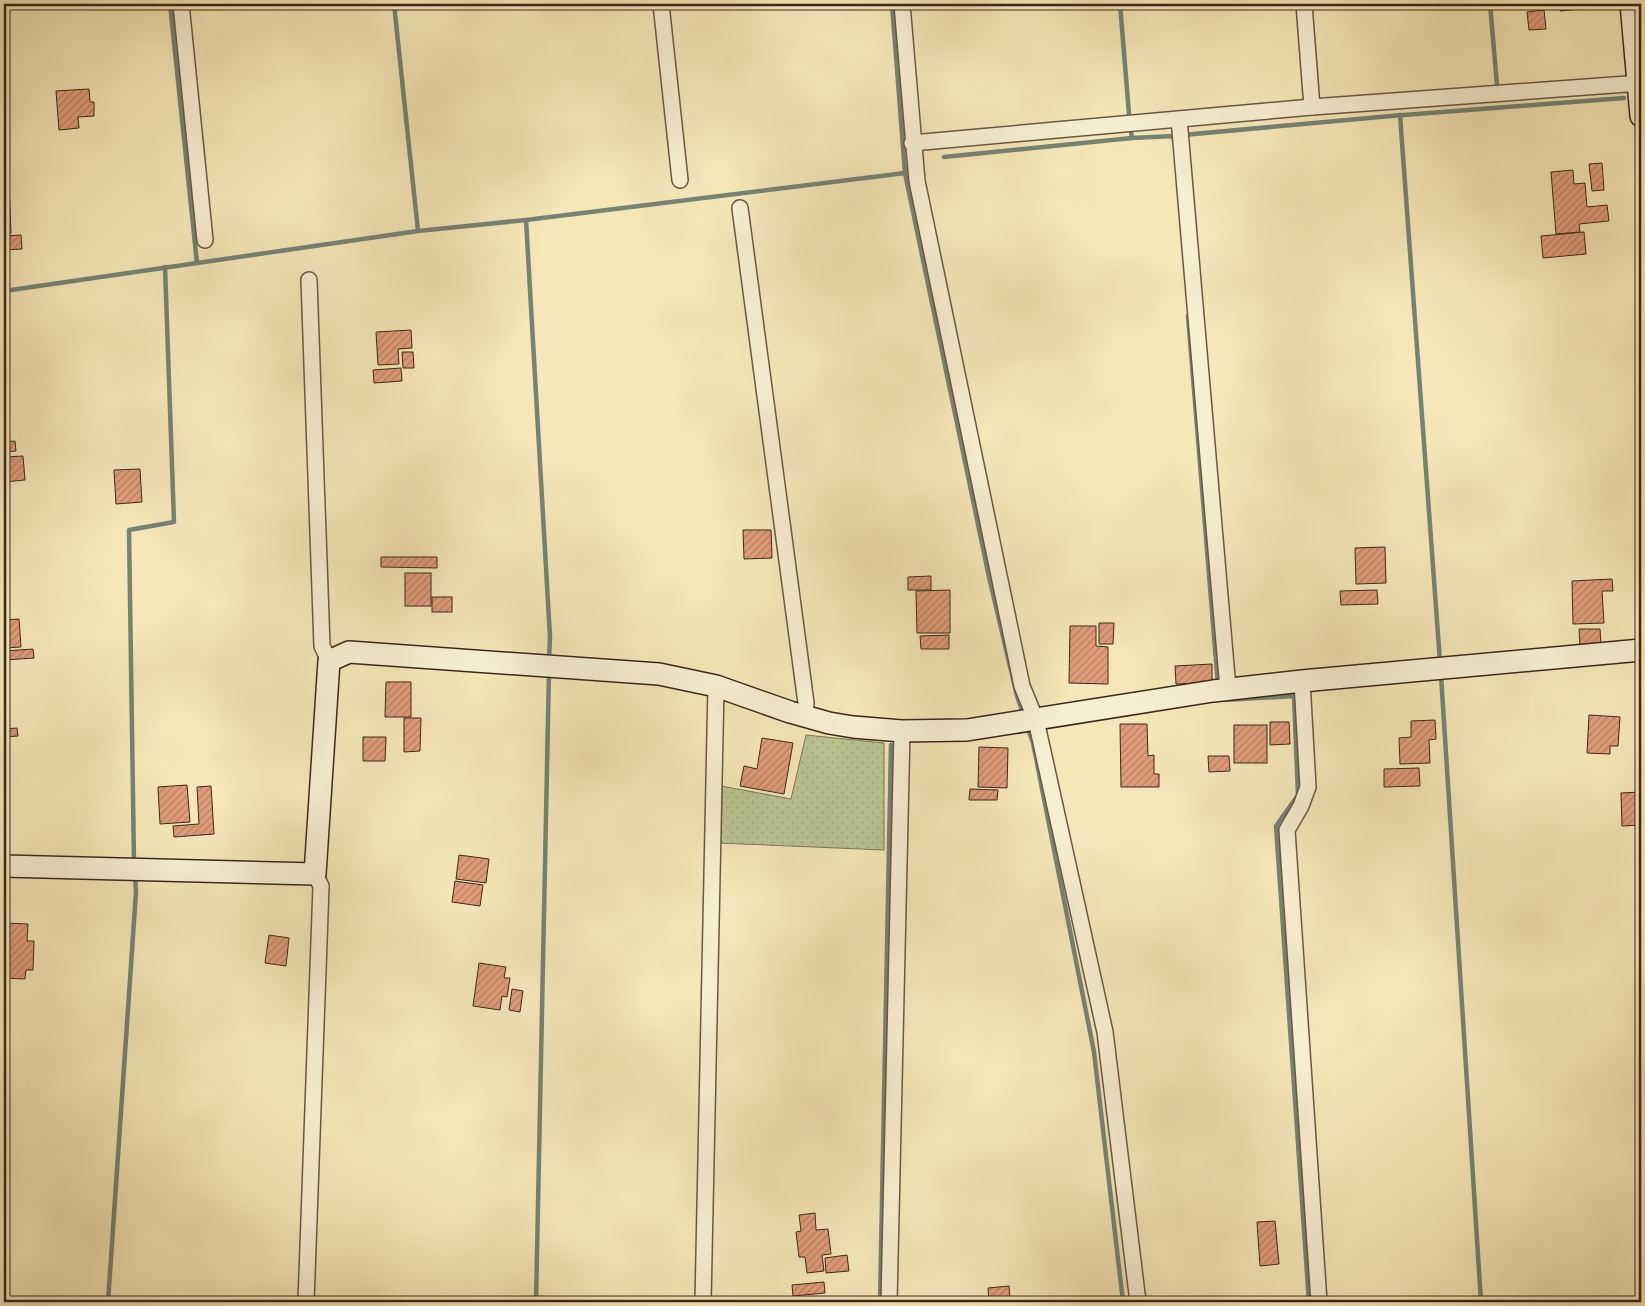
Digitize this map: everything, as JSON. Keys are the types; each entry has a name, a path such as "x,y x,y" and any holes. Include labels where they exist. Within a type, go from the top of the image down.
{"street":[{"path":"181,4 205,240"},
{"path":"661,4 680,180"},
{"path":"902,4 912,144 917,181 1029,721 1105,1032 1138,1302"},
{"path":"1304,4 1312,107"},
{"path":"1631,4 1640,83 1641,116"},
{"path":"912,144 1180,130 1312,107 1640,83"},
{"path":"1180,130 1222,690"},
{"path":"740,208 804,693 805,716"},
{"path":"306,1302 321,886 315,874 329,661 322,646 309,280"},
{"path":"329,661 349,652 659,674 716,686 829,723 902,731 967,730 1222,690 1302,681 1641,650"},
{"path":"1302,681 1308,788 1301,806 1287,830 1320,1302"},
{"path":"703,1302 716,686"},
{"path":"889,1302 902,731"},
{"path":"4,866 315,874"}],"green space":[{"path":"806,735 884,743 884,850 719,843 721,786 791,799"}],"building":[{"path":"1560,4 1581,4 1582,9 1560,11"},
{"path":"1544,10 1546,29 1529,30 1527,12"},
{"path":"89,89 90,102 94,102 94,116 78,117 79,128 59,130 56,91"},
{"path":"1602,163 1604,190 1592,191 1589,164"},
{"path":"1573,170 1574,184 1585,183 1587,207 1607,205 1609,221 1579,224 1580,232 1556,234 1551,172"},
{"path":"9,186 11,233 4,234 4,187"},
{"path":"1584,232 1586,254 1543,258 1541,236"},
{"path":"21,235 22,249 4,250 4,236"},
{"path":"411,330 412,348 398,349 399,364 378,365 376,332"},
{"path":"402,352 413,352 414,368 403,368"},
{"path":"401,368 402,381 374,383 373,370"},
{"path":"4,395 6,395 8,425 4,425"},
{"path":"15,441 16,451 4,452 4,442"},
{"path":"23,456 25,480 4,482 4,457"},
{"path":"140,469 142,502 116,504 114,470"},
{"path":"743,530 771,530 772,558 744,559"},
{"path":"1385,547 1386,583 1356,584 1355,548"},
{"path":"381,557 437,557 437,568 381,567"},
{"path":"405,573 431,573 431,606 405,606"},
{"path":"931,576 931,590 908,590 908,577"},
{"path":"1612,579 1613,591 1602,591 1604,623 1573,624 1572,581"},
{"path":"950,590 950,633 917,633 916,591"},
{"path":"1377,590 1378,604 1341,605 1340,591"},
{"path":"432,597 452,597 452,612 432,612"},
{"path":"19,619 21,647 4,648 4,620"},
{"path":"1099,623 1114,623 1113,644 1099,644"},
{"path":"1070,626 1096,626 1096,646 1108,647 1108,684 1069,683"},
{"path":"1579,629 1600,629 1601,645 1580,646"},
{"path":"949,635 949,649 921,649 920,636"},
{"path":"33,649 34,658 4,660 4,651"},
{"path":"1212,664 1212,683 1176,684 1175,666"},
{"path":"386,682 411,682 411,717 385,717"},
{"path":"1589,715 1620,717 1618,746 1610,746 1610,754 1587,753"},
{"path":"404,718 421,718 420,751 404,752"},
{"path":"1435,720 1436,739 1429,740 1430,763 1400,764 1399,738 1411,737 1411,721"},
{"path":"1270,722 1289,722 1290,744 1270,745"},
{"path":"1120,724 1147,724 1148,756 1154,755 1154,774 1159,774 1159,787 1121,787"},
{"path":"1234,725 1267,725 1267,763 1234,763"},
{"path":"17,728 18,736 4,737 4,729"},
{"path":"363,737 386,737 385,761 363,761"},
{"path":"762,738 793,743 784,794 740,786 744,766 757,769"},
{"path":"4,743 8,743 8,784 4,784"},
{"path":"979,747 1008,748 1007,788 978,787"},
{"path":"1208,756 1229,756 1230,771 1209,772"},
{"path":"1419,768 1420,786 1384,787 1384,769"},
{"path":"187,785 190,822 160,824 158,787"},
{"path":"211,786 214,834 174,837 173,826 199,824 197,787"},
{"path":"970,789 998,790 997,800 969,800"},
{"path":"1641,792 1641,825 1622,826 1621,793"},
{"path":"459,855 489,859 486,883 456,879"},
{"path":"455,881 483,885 480,906 452,902"},
{"path":"4,923 28,924 27,941 34,941 33,970 26,970 25,979 4,978"},
{"path":"269,935 289,938 286,966 265,963"},
{"path":"479,963 506,967 504,978 510,978 507,997 502,996 500,1010 473,1006"},
{"path":"512,989 523,991 520,1012 509,1010"},
{"path":"815,1213 816,1230 828,1229 831,1254 822,1255 824,1271 807,1273 805,1257 799,1257 796,1232 801,1231 799,1215"},
{"path":"1275,1221 1279,1264 1260,1266 1257,1222"},
{"path":"847,1255 849,1271 826,1273 825,1258"},
{"path":"824,1282 825,1293 793,1296 792,1285"},
{"path":"1009,1286 1010,1298 1022,1297 1023,1302 989,1302 988,1288"}],"waterway":[{"path":"170,4 197,263"},
{"path":"4,291 418,231 394,4"},
{"path":"892,4 905,173 989,577 1017,696 1024,716"},
{"path":"1120,4 1129,114"},
{"path":"1490,4 1497,85"},
{"path":"1183,135 1391,116 1624,98"},
{"path":"1400,115 1440,662"},
{"path":"1131,132 1132,138 1174,136 1174,141"},
{"path":"944,157 1132,138"},
{"path":"418,231 526,220 905,173"},
{"path":"526,220 550,637 549,661"},
{"path":"134,863 129,530 174,522 165,267"},
{"path":"1188,316 1218,685"},
{"path":"536,1302 549,671"},
{"path":"1441,675 1481,1302"},
{"path":"1224,700 1294,696 1298,795 1276,826 1309,1302"},
{"path":"1027,726 1033,743 1094,1052 1123,1302"},
{"path":"880,1302 891,745"},
{"path":"108,1302 136,892 135,876"}]}
